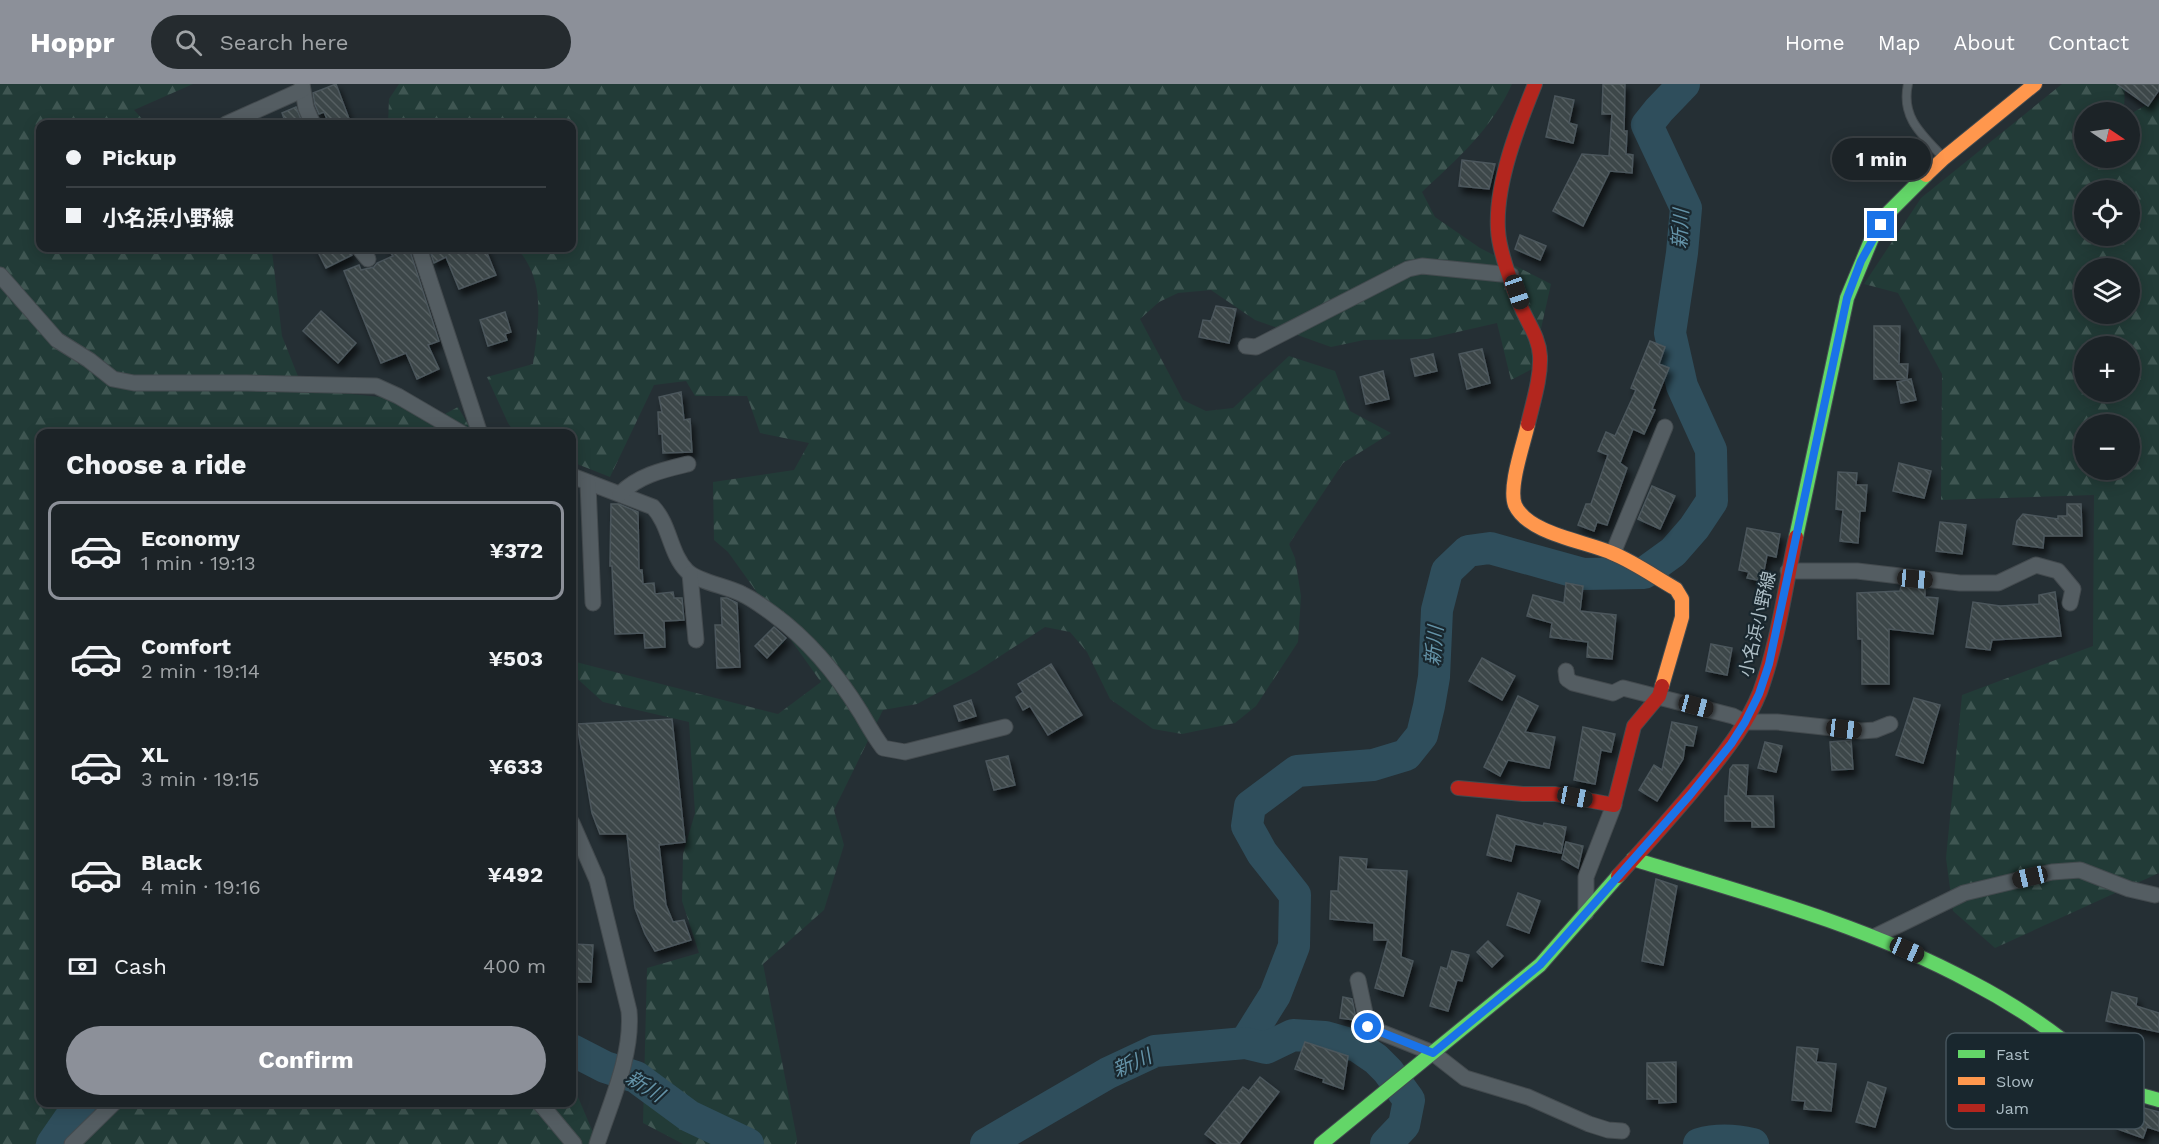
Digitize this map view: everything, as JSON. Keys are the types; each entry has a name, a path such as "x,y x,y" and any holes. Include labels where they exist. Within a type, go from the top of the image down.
{"street":[{"path":"1535,84 1513,138 1499,205 1500,244 1522,309 1536,333 1540,356 1537,384 1513,490 1515,504 1524,518 1545,530 1619,555 1676,589 1682,599 1680,625 1659,696 1634,726 1614,805 1586,877 1586,913"},
{"name":"小名浜小野線","path":"1321,1144 1540,965 1690,795 1731,744 1759,694 1769,664 1847,298 1861,261 1872,238 1889,212 1944,158 2035,84"},
{"path":"234,120 302,87 306,108 311,120"},
{"path":"420,252 478,429"},
{"path":"1246,346 1256,347 1408,269 1422,266 1511,275"},
{"path":"0,275 57,340 89,360 113,379 134,383 376,386 398,396 454,429"},
{"path":"1619,555 1665,427"},
{"path":"620,494 643,477 688,464"},
{"path":"576,478 653,507 662,517 680,563 690,574 743,594 808,642 831,668 871,733 883,748 905,752 1005,727"},
{"path":"588,484 593,603"},
{"path":"1788,571 1857,571 1960,583 1998,583 2036,565 2058,571 2073,589 2070,603"},
{"path":"690,574 696,640"},
{"path":"1566,671 1567,679 1574,683 1613,693 1623,688 1659,696 1732,716 1745,722 1777,722 1861,731 1875,730 1890,724"},
{"path":"1458,788 1523,794 1555,794 1614,805"},
{"path":"576,832 597,880 629,1011 631,1029 597,1144"},
{"path":"1633,859 1876,936 1972,982 2052,1033"},
{"path":"1876,936 1964,893 2052,872 2080,870 2130,889 2155,895"},
{"path":"1358,980 1368,1027 1433,1053 1464,1078 1528,1097 1589,1124 1608,1130 1622,1131"},
{"path":"2144,1095 2159,1100"},
{"path":"72,1144 110,1107"},
{"path":"543,1107 574,1144"}],"lane":[{"path":"1908,84 1905,98 1908,115 1944,158"}],"green space":[{"path":"0,84 193,84 134,110 143,120 36,120 36,252 272,252 282,336 303,389 390,398 428,423 458,407 471,429 36,429 36,1107 576,1107 576,1092 598,1144 0,1144"},
{"path":"399,84 1512,84 1484,129 1461,155 1422,192 1435,217 1480,248 1551,284 1532,369 1511,380 1497,323 1427,339 1364,340 1331,347 1255,320 1211,290 1178,293 1159,302 1140,319 1183,400 1206,411 1233,408 1289,356 1335,371 1350,411 1391,433 1343,463 1289,544 1295,558 1301,596 1298,642 1256,706 1235,723 1182,734 1153,729 1110,699 1087,652 1070,632 1045,627 976,672 917,704 883,710 834,810 844,845 824,910 763,964 797,1139 796,1144 683,1144 643,1123 647,968 699,953 682,901 683,854 695,813 689,722 603,702 576,678 576,662 778,714 821,682 728,552 714,540 713,482 794,470 809,443 760,433 747,396 695,396 686,381 654,385 610,477 576,464 576,429 512,429 487,377 533,364 538,315 537,291 529,265 520,252 576,252 576,120 388,120 389,99"},
{"path":"2062,84 2125,84 2124,102 2074,102 2074,168 2140,168 2140,108 2159,98 2159,873 1995,948 1953,911 1946,858 1962,695 2093,646 2094,495 1941,500 1942,374 1898,293 1864,284 1921,198"}],"building":[{"path":"336,84 350,120 327,120 324,112 319,114 313,93"},
{"path":"1603,84 1625,84 1624,131 1627,131 1626,154 1633,155 1632,173 1610,171 1583,226 1553,211 1582,154 1609,156 1612,114 1602,114"},
{"path":"2117,84 2159,84 2159,90 2148,106"},
{"path":"1555,96 1574,100 1569,123 1577,125 1573,143 1546,137"},
{"path":"296,107 301,120 285,120 282,113"},
{"path":"1462,160 1495,164 1489,189 1459,186"},
{"path":"1520,235 1546,246 1540,260 1515,249"},
{"path":"318,252 351,252 352,255 326,268"},
{"path":"390,252 410,252 439,341 428,345 439,369 417,379 406,353 381,363 344,271 359,265 361,270 374,267 377,263 393,256"},
{"path":"430,252 487,252 496,275 459,289 446,257 434,263"},
{"path":"1216,306 1236,309 1229,343 1199,337 1203,320 1211,321"},
{"path":"321,311 356,343 338,363 303,331"},
{"path":"505,312 511,332 505,334 507,340 488,346 480,320"},
{"path":"1874,326 1900,326 1899,364 1908,364 1907,379 1874,379"},
{"path":"1650,341 1665,347 1659,364 1669,368 1644,434 1633,429 1620,463 1627,468 1607,525 1597,522 1594,531 1578,525 1586,504 1591,504 1608,455 1598,451 1606,432 1615,436 1636,390 1631,388"},
{"path":"1482,349 1490,383 1467,389 1459,354"},
{"path":"1433,354 1437,371 1415,376 1411,359"},
{"path":"1383,371 1389,399 1366,404 1360,377"},
{"path":"1911,379 1916,400 1901,403 1897,382"},
{"path":"681,392 684,420 690,419 692,452 663,453 662,434 659,434 658,412 662,412 659,397"},
{"path":"1899,463 1931,471 1924,498 1893,491"},
{"path":"1838,472 1857,473 1856,485 1867,485 1865,511 1860,511 1858,543 1840,541 1843,510 1836,509"},
{"path":"1652,486 1675,496 1660,529 1638,519"},
{"path":"611,504 619,504 638,512 639,570 642,570 643,584 654,583 655,594 673,592 674,598 682,598 684,620 664,621 665,647 645,648 644,633 615,634 612,566 610,566"},
{"path":"2067,504 2081,504 2082,536 2044,536 2043,548 2013,544 2017,521 2023,514 2058,519 2058,516 2067,516"},
{"path":"1940,522 1966,525 1962,554 1936,551"},
{"path":"1747,528 1780,534 1776,557 1767,555 1762,581 1747,578 1749,572 1739,570"},
{"path":"1566,583 1583,586 1580,611 1616,615 1612,659 1587,657 1588,642 1550,637 1552,623 1527,616 1533,595 1564,603"},
{"path":"1901,586 1925,589 1925,597 1938,598 1933,634 1889,629 1889,684 1862,684 1862,639 1858,639 1857,593 1900,591"},
{"path":"2055,592 2061,636 1992,640 1990,650 1966,647 1973,602 2000,606 2039,604 2039,595"},
{"path":"721,598 737,603 740,667 717,668 715,625 722,625"},
{"path":"774,627 786,638 767,658 755,646"},
{"path":"1711,644 1732,648 1727,675 1706,671"},
{"path":"1482,658 1515,676 1502,700 1469,681"},
{"path":"1051,664 1082,715 1048,735 1030,706 1023,710 1016,697 1023,692 1018,684"},
{"path":"1518,696 1538,706 1525,732 1555,737 1549,768 1508,760 1500,776 1484,767"},
{"path":"1914,698 1940,705 1923,763 1896,755"},
{"path":"971,700 976,716 959,721 954,706"},
{"path":"672,719 685,842 659,845 666,905 673,922 684,920 691,940 655,951 645,934 635,908 627,834 600,834 592,813 577,724"},
{"path":"1672,722 1697,727 1693,746 1685,745 1683,759 1657,801 1639,790 1654,765 1662,770"},
{"path":"1583,727 1615,734 1611,752 1601,750 1595,784 1574,780"},
{"path":"1851,740 1853,769 1832,770 1830,742"},
{"path":"1765,742 1782,746 1776,772 1758,768"},
{"path":"1008,756 1015,785 994,790 986,761"},
{"path":"1733,765 1748,765 1746,796 1773,796 1774,827 1752,827 1752,821 1725,821 1725,796 1728,796 1730,769"},
{"path":"1497,815 1543,826 1544,823 1566,827 1561,853 1515,844 1511,861 1487,855"},
{"path":"1566,842 1583,846 1578,868 1562,859"},
{"path":"1340,857 1367,859 1366,869 1407,871 1401,957 1413,961 1403,996 1375,988 1388,940 1374,940 1374,923 1330,919 1331,891 1338,891"},
{"path":"1656,879 1677,886 1663,965 1642,961"},
{"path":"1518,893 1540,901 1529,933 1507,925"},
{"path":"1488,941 1503,956 1492,967 1477,952"},
{"path":"576,944 593,945 591,982 576,982"},
{"path":"1452,951 1469,955 1462,981 1457,980 1448,1011 1430,1006 1441,967 1447,969"},
{"path":"2112,992 2137,998 2136,1006 2159,1013 2159,1032 2106,1021"},
{"path":"1343,997 1352,999 1354,1020 1340,1018"},
{"path":"1305,1042 1348,1056 1343,1089 1323,1082 1324,1079 1295,1069"},
{"path":"1797,1047 1818,1049 1816,1062 1836,1064 1831,1111 1804,1109 1805,1101 1792,1100"},
{"path":"1676,1062 1676,1102 1659,1103 1659,1099 1647,1099 1647,1063"},
{"path":"1260,1077 1279,1092 1239,1144 1218,1144 1205,1134 1243,1087 1249,1091"},
{"path":"1868,1082 1886,1088 1875,1127 1856,1122"},
{"path":"2144,1108 2159,1112 2159,1131 2147,1127 2143,1138 2118,1129 2144,1129"}],"waterway":[{"name":"新川","path":"1245,1043 1275,995 1294,946 1295,895 1262,853 1247,826 1250,806 1297,771 1373,765 1406,755 1422,735 1429,706 1434,677 1437,610 1447,571 1468,551 1490,548 1583,574 1644,573 1673,552 1694,528 1712,501 1711,450 1682,386 1670,333 1686,208 1647,125 1684,84"},
{"name":"新川","path":"986,1144 1108,1073 1155,1051 1245,1043 1266,1048 1293,1035 1325,1037 1357,1046 1376,1059 1388,1071 1409,1100 1404,1125 1386,1144"},
{"name":"新川","path":"576,1052 605,1067 636,1077 689,1116 748,1144"},
{"name":"新川","path":"52,1144 78,1107"},
{"path":"1699,1144 1712,1141 1753,1144"}],"traffic: fast":[{"path":"1796,537 1847,298 1872,238 1889,212 1926,175"},
{"path":"1633,859 1763,898 1890,944 1983,988 2053,1033"},
{"path":"1321,1144 1540,965 1618,876"},
{"path":"2144,1095 2159,1100"}],"traffic: slow":[{"path":"1926,175 2035,84"},
{"path":"1528,424 1517,465 1513,497 1522,515 1544,530 1612,553 1628,561 1676,589 1682,599 1682,617 1662,686"}],"traffic: jam":[{"path":"1528,424 1538,381 1539,349 1504,259 1499,239 1498,212 1509,156 1535,84"},
{"path":"1618,876 1708,773 1750,714 1760,692 1772,654 1796,537"},
{"path":"1458,788 1523,794 1555,794 1614,805 1634,726 1659,696 1662,686"}],"route":[{"path":"1368,1027 1433,1053 1540,965 1690,795 1731,744 1759,694 1769,664 1847,298 1861,261 1881,225"}]}
